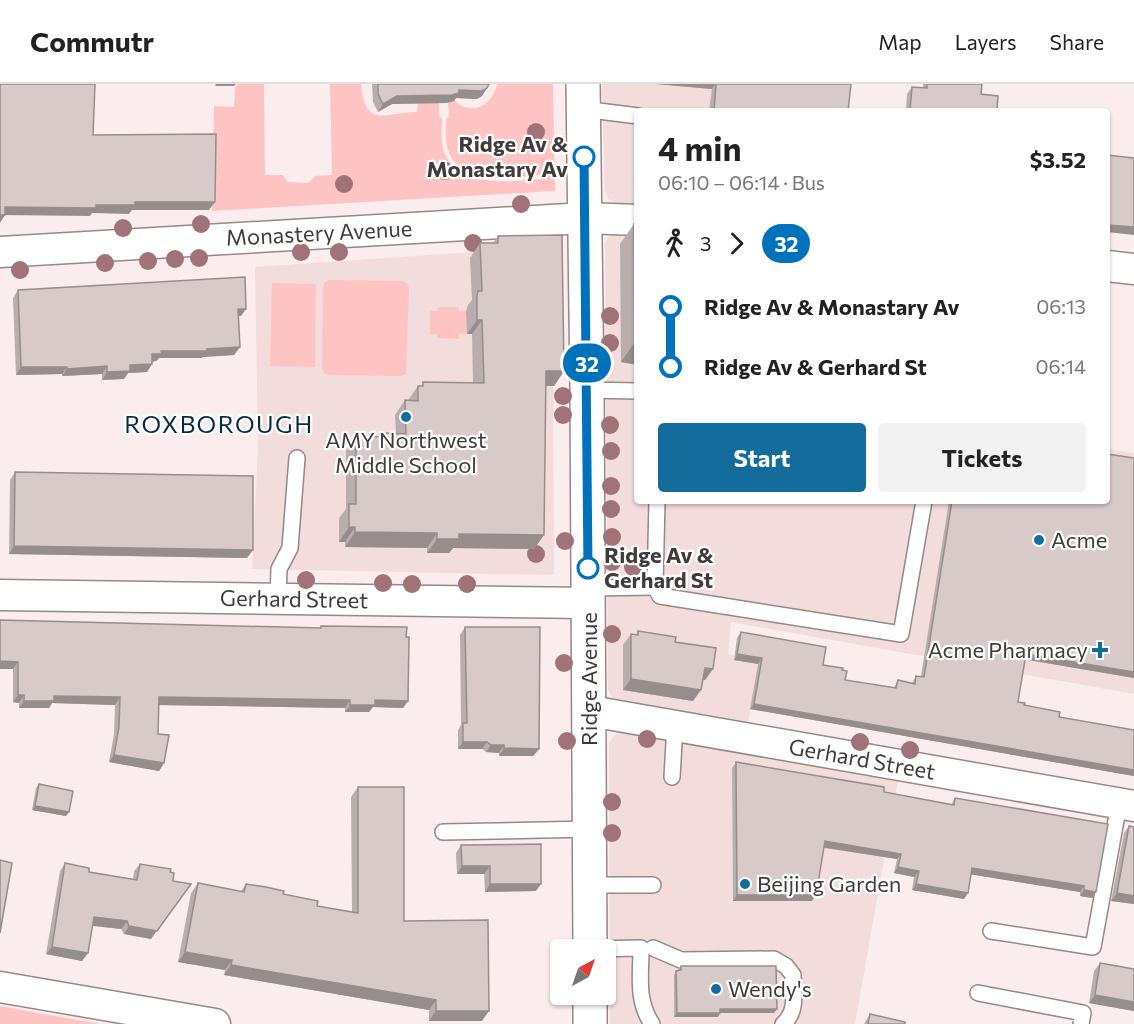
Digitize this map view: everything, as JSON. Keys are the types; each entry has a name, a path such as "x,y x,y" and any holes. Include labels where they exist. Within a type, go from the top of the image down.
{"main road":[{"name":"Ridge Avenue","path":"583,96 590,711 590,939"},
{"path":"590,1005 590,1024"}],"street":[{"name":"Monastery Avenue","path":"0,252 585,218 634,220"},
{"path":"1110,266 1134,269"},
{"name":"Gerhard Street","path":"0,595 278,599 588,595"},
{"name":"Gerhard Street","path":"590,711 1126,805"},
{"path":"0,987 215,1024"}],"lane":[{"path":"583,96 634,115"},
{"path":"587,390 634,391"},
{"path":"278,599 279,569 290,548 297,458"},
{"path":"657,504 656,587 660,596 901,634 923,504"},
{"path":"588,595 656,587"},
{"path":"672,777 675,726"},
{"path":"991,931 1093,947 1126,805"},
{"path":"443,832 590,829"},
{"path":"590,885 653,885"},
{"path":"647,948 640,998 644,1012 652,1024"},
{"path":"616,949 647,948 681,960 774,959 781,962 793,975 793,1009 790,1018 783,1024"},
{"path":"978,993 1083,1012 1081,1024"}],"shaded area":[{"path":"238,84 264,84 265,175 283,175 288,182 309,183 315,176 332,175 330,84 361,84 367,108 379,115 417,112 418,102 439,101 443,147 454,167 464,174 489,181 543,179 542,175 487,176 461,168 452,159 447,146 446,118 449,118 448,101 454,100 468,108 480,107 491,98 497,84 553,84 555,191 212,211 214,106 234,107 235,88"},
{"path":"602,84 809,84 841,108 634,108 634,205 614,203 605,191"},
{"path":"616,233 634,234 634,504 1110,504 1110,449 1134,453 1134,694 731,622 728,654 734,656 734,660 762,665 755,680 748,725 617,702 613,699 608,690 605,243"},
{"name":"AMY Northwest Middle School","path":"488,251 553,333 554,575 252,569 258,449 255,267"},
{"path":"329,280 402,281 407,283 409,288 406,374 401,376 329,375 324,373 322,368 323,287"},
{"path":"272,283 316,284 315,367 270,366"},
{"path":"438,307 459,307 459,311 466,311 467,334 459,334 459,339 437,338 437,334 430,334 430,311 437,311"},
{"path":"624,732 898,780 855,1024 610,1024 610,1005 616,1005 616,939 610,939 609,744 614,735"},
{"path":"0,1006 100,1024 0,1024"}],"building":[{"path":"0,84 95,84 93,135 216,134 215,202 135,202 135,205 96,205 96,208 5,207 5,215 0,215"},
{"path":"378,84 489,84 482,91 459,90 459,93 452,95 397,96 383,104 378,94"},
{"path":"716,84 851,84 848,108 714,108"},
{"path":"927,84 982,84 981,94 998,96 997,108 910,108 912,87 927,88"},
{"path":"1110,155 1134,158 1134,227 1110,225"},
{"path":"562,235 564,371 546,371 544,535 459,534 459,539 437,539 437,533 355,532 355,527 349,527 349,504 356,504 356,436 386,437 386,433 406,434 405,400 418,401 418,386 423,386 423,382 484,383 482,320 477,320 477,296 478,291 482,291 480,243 498,243 498,236"},
{"path":"245,277 246,309 238,309 240,347 207,349 207,351 161,351 162,354 152,354 152,364 130,365 130,371 107,372 107,366 67,369 67,367 21,367 18,290"},
{"path":"1110,454 1134,458 1134,672 1026,654 1018,702 1060,712 1059,717 1134,730 1134,770 754,704 762,658 737,654 741,632 826,647 823,665 843,668 842,670 847,671 845,680 896,688 898,680 915,684 916,676 924,677 952,504 1110,504"},
{"path":"15,472 253,476 253,550 14,546"},
{"path":"0,620 321,628 321,626 407,627 406,637 409,637 408,701 375,700 375,705 350,705 350,700 159,697 158,734 169,735 164,763 114,755 119,727 120,697 54,696 54,701 24,701 24,695 18,695 18,662 0,661"},
{"path":"465,627 540,627 539,749 504,748 504,745 491,745 487,742 463,742 463,723 467,723"},
{"path":"638,631 676,637 675,642 716,648 713,669 705,668 701,690 631,679 631,634 638,635"},
{"path":"736,762 884,787 884,792 954,805 955,798 1108,824 1096,892 1084,890 1084,886 972,868 968,893 916,884 919,871 898,867 901,854 825,841 816,895 737,895"},
{"path":"39,784 73,791 69,812 35,806"},
{"path":"358,787 404,787 404,921 488,920 489,1011 436,1011 436,1000 231,965 232,960 185,952 198,883 244,892 246,884 266,887 284,891 283,894 318,901 317,906 358,913"},
{"path":"1129,826 1134,827 1134,896 1117,893"},
{"path":"541,844 541,884 490,884 490,866 462,866 461,845"},
{"path":"0,860 12,863 0,933"},
{"path":"65,863 89,868 89,872 137,880 140,864 171,869 170,872 174,873 173,881 191,884 157,931 129,926 127,921 94,917 88,953 52,947"},
{"path":"1100,963 1134,969 1134,1002 1095,995"},
{"path":"681,966 776,966 777,1009 720,1009 720,1013 677,1013 676,971 681,970"},
{"path":"870,1014 905,1022 905,1024 868,1024"}],"bus line":[{"name":"32","path":"584,157 588,568"}],"place":[{"name":"Ridge Av & Monastary Av","path":"584,157"},
{"name":"AMY Northwest Middle School","path":"406,417"},
{"name":"Acme","path":"1039,540"},
{"name":"Ridge Av & Gerhard St","path":"588,568"},
{"name":"Acme Pharmacy","path":"1100,650"},
{"name":"Beijing Garden","path":"745,884"},
{"name":"Wendy's","path":"716,989"}],"district":[{"name":"ROXBOROUGH","path":"219,425"}]}
